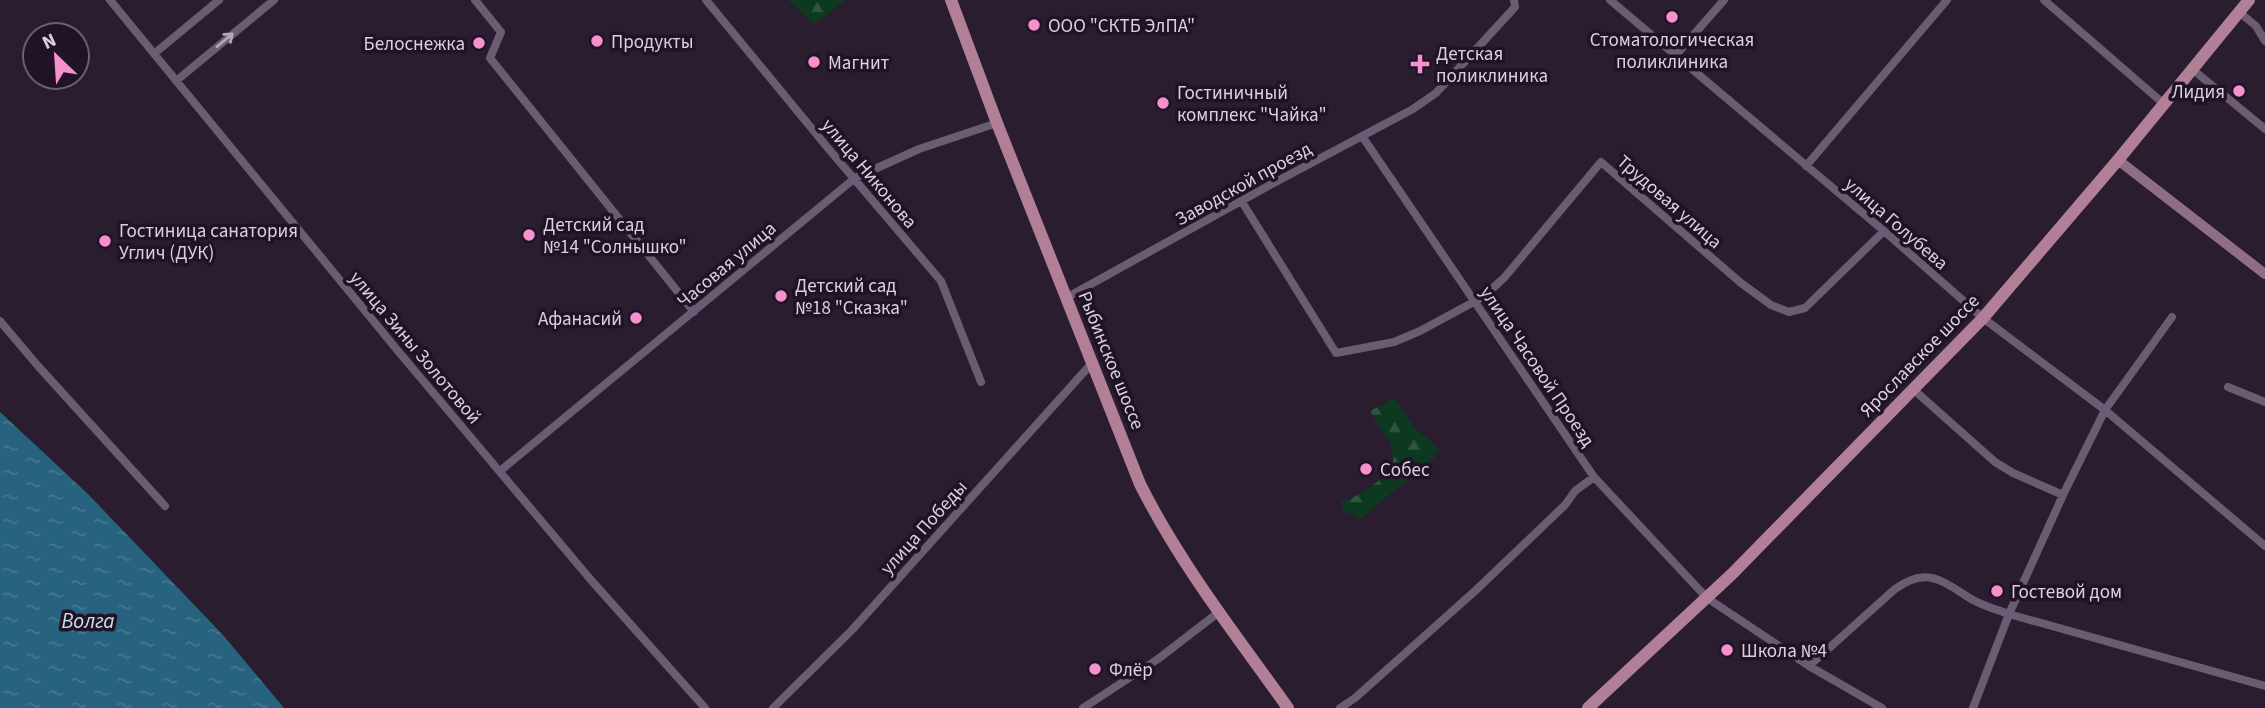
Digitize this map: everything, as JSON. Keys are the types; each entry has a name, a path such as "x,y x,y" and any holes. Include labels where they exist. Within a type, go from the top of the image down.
{"main road":[{"name":"Рыбинское шоссе","path":"951,0 1140,484 1158,520 1219,612 1288,708"},
{"name":"Ярославское шоссе","path":"1588,708 1707,597 1983,318 2118,160 2249,0"},
{"path":"2118,160 2265,274"}],"street":[{"name":"улица Зины Золотовой","path":"110,0 382,332 591,580 705,708"},
{"path":"155,53 219,0"},
{"path":"176,81 274,0"},
{"path":"475,0 500,32 490,58 694,312"},
{"name":"улица Никонова","path":"706,0 941,281 981,382"},
{"name":"Заводской проезд","path":"1066,299 1413,109 1436,93 1515,7 1514,0"},
{"name":"улица Голубева","path":"1610,0 1983,318 2105,410 2265,547"},
{"path":"1675,56 1724,0"},
{"path":"1806,166 1947,0"},
{"path":"2044,0 2164,104"},
{"path":"2239,12 2256,26 2265,41"},
{"path":"2192,69 2265,129"},
{"name":"Часовая улица","path":"500,471 855,178 919,149 997,123"},
{"name":"улица Часовой Проезд","path":"1362,136 1594,477 1707,597 1810,666 1882,708"},
{"name":"Трудовая улица","path":"1242,202 1336,353 1394,342 1475,302 1494,289 1601,162 1741,283 1771,305 1789,312 1805,308 1884,231"},
{"path":"1973,708 2009,614 2105,410 2172,317"},
{"path":"0,321 165,506"},
{"name":"улица Победы","path":"774,708 852,630 1092,363"},
{"path":"2228,387 2265,402"},
{"path":"1914,390 1996,462 2013,473 2063,495"},
{"path":"1340,708 1355,698 1475,591 1565,505 1574,491 1594,477"},
{"path":"1810,666 1895,589 1916,577 1936,578 1977,602 2009,614 2265,687"},
{"path":"1083,708 1158,659 1219,612"}],"green space":[{"path":"788,0 846,0 814,24"},
{"path":"1395,398 1413,426 1440,450 1360,519 1344,511 1341,502 1362,493 1394,469 1391,445 1370,411"}],"water":[{"name":"Волга","path":"0,412 88,494 223,635 284,708 0,708"}],"place":[{"name":"Стоматологическая поликлиника","path":"1672,17"},
{"name":"ООО \"СКТБ ЭлПА\"","path":"1034,25"},
{"name":"Продукты","path":"597,41"},
{"name":"Белоснежка","path":"479,43"},
{"name":"Магнит","path":"814,62"},
{"name":"Детская поликлиника","path":"1420,64"},
{"name":"Лидия","path":"2239,91"},
{"name":"Гостиничный комплекс \"Чайка\"","path":"1163,103"},
{"name":"Детский сад №14 \"Солнышко\"","path":"529,235"},
{"name":"Гостиница санатория Углич (ДУК)","path":"105,241"},
{"name":"Детский сад №18 \"Сказка\"","path":"781,296"},
{"name":"Афанасий","path":"636,318"},
{"name":"Собес","path":"1366,469"},
{"name":"Гостевой дом","path":"1997,591"},
{"name":"Школа №4","path":"1727,650"},
{"name":"Флёр","path":"1095,669"}]}
